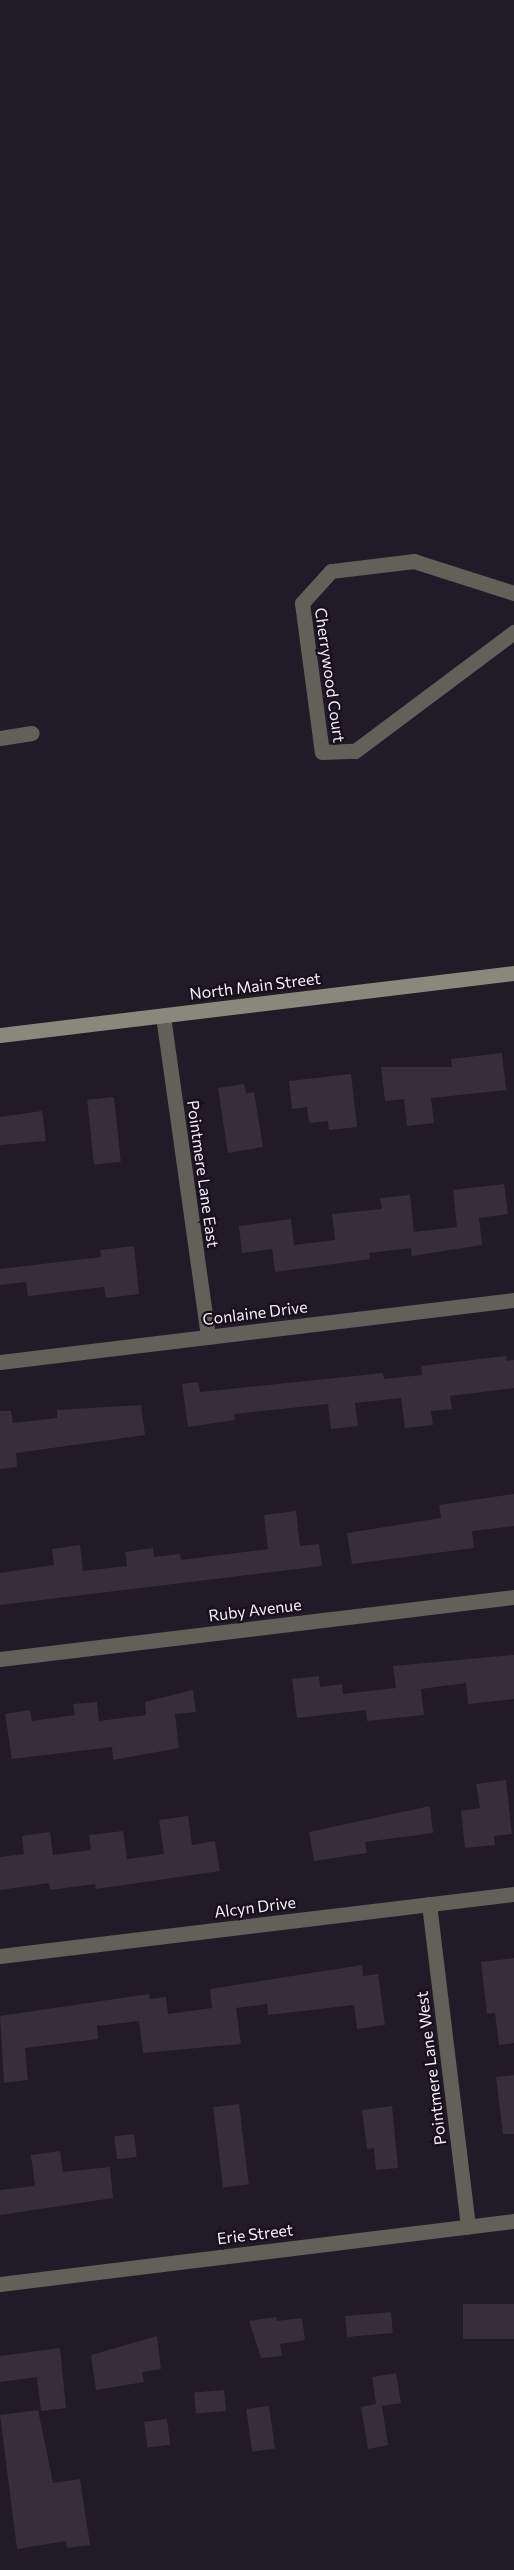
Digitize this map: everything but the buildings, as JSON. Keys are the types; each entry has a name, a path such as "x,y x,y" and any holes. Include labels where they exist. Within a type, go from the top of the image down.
{"main road":[{"name":"North Main Street","path":"0,1035 514,973"}],"street":[{"name":"Cherrywood Court","path":"514,593 414,561 331,571 302,603 322,752 355,751 514,632"},
{"path":"0,738 32,733"},
{"name":"Pointmere Lane East","path":"163,1016 208,1337"},
{"name":"Conlaine Drive","path":"0,1362 514,1300"},
{"name":"Ruby Avenue","path":"0,1659 514,1597"},
{"name":"Alcyn Drive","path":"0,1956 514,1894"},
{"name":"Pointmere Lane West","path":"429,1904 468,2227"},
{"name":"Erie Street","path":"0,2284 514,2221"}]}
